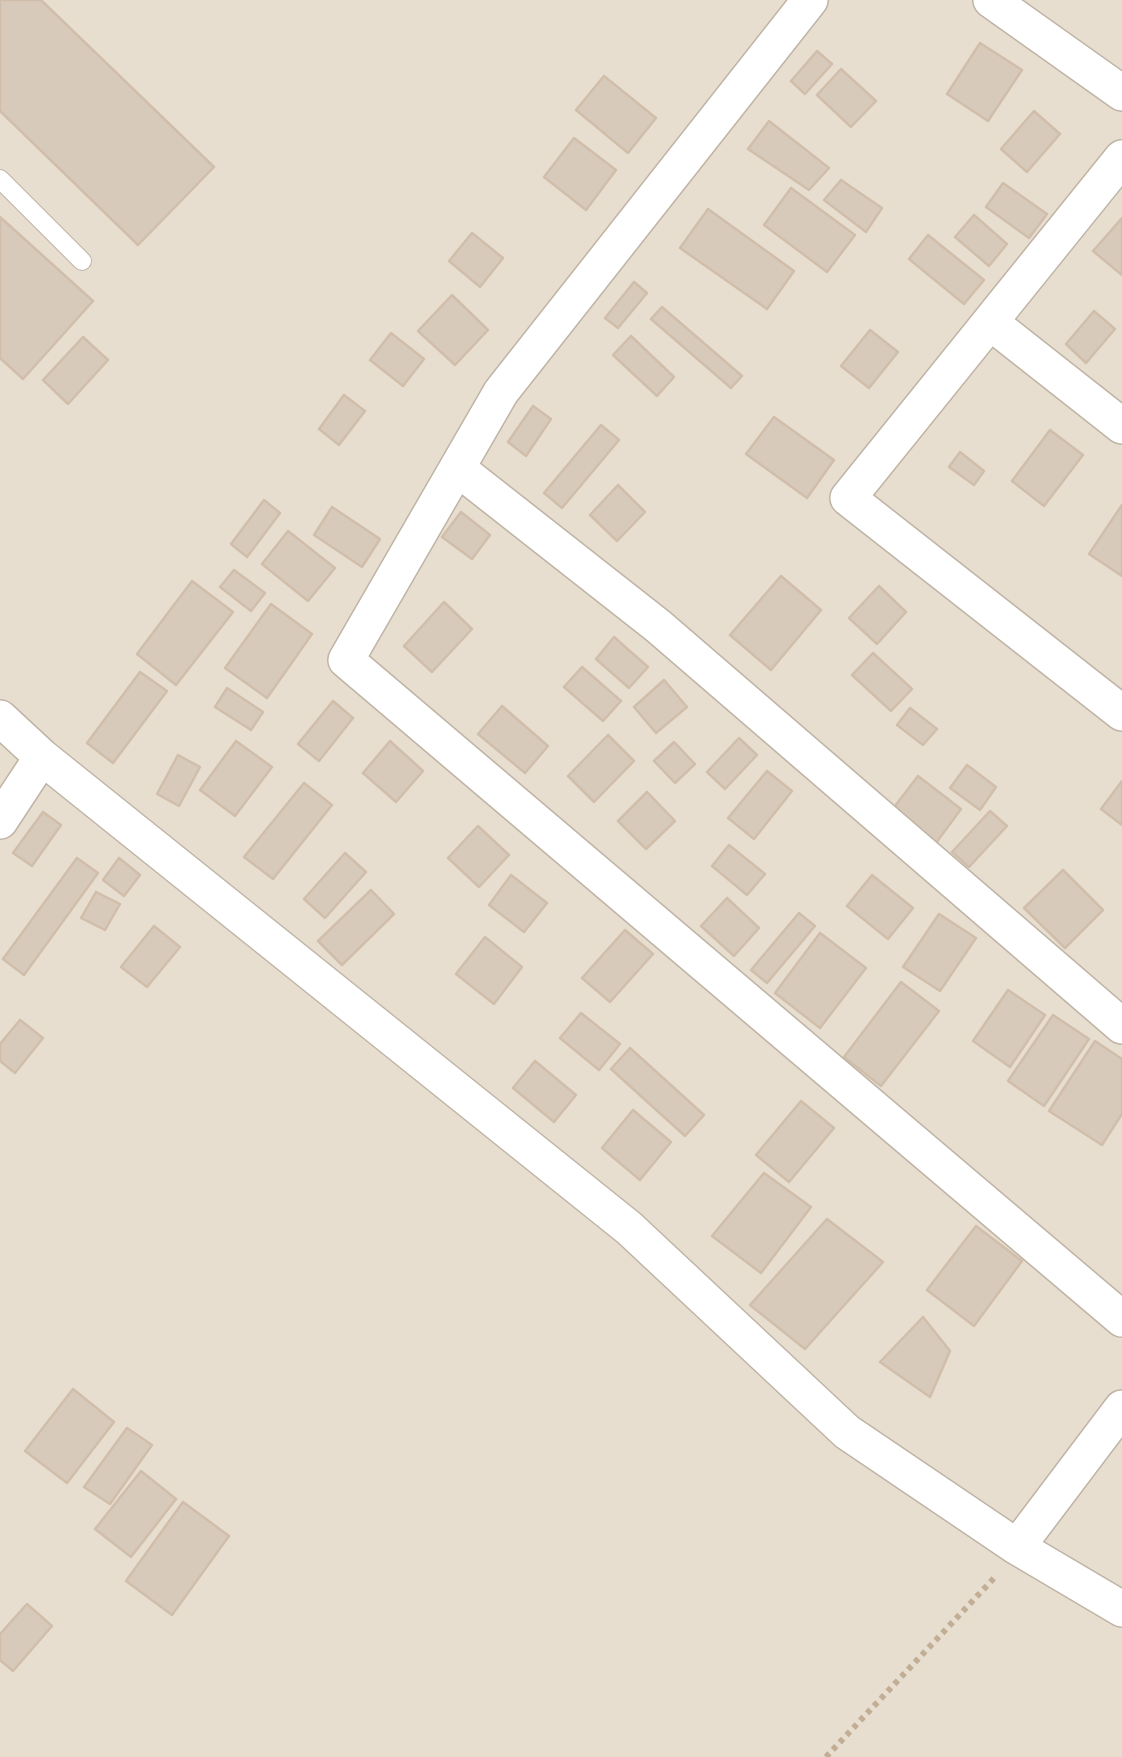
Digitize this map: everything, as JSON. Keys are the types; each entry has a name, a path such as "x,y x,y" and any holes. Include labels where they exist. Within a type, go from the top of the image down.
{"street":[{"path":"810,0 501,392 346,660 1122,1318"},
{"path":"991,0 1122,94"},
{"path":"1122,158 848,498 1122,713"},
{"path":"990,322 1122,426"},
{"path":"457,468 658,626 1122,1026"},
{"path":"0,718 42,757 629,1228 847,1432 1017,1547 1122,1609"},
{"path":"0,821 42,757"},
{"path":"1017,1547 1122,1408"}],"lane":[{"path":"0,179 82,260"}],"path":[{"path":"826,1757 992,1582 1017,1547"}],"shaded area":[{"path":"0,0 1122,0 1122,1757 0,1757"}],"building":[{"path":"0,0 41,0 214,167 138,245 0,111"},
{"path":"980,43 1022,70 988,121 947,94"},
{"path":"817,51 832,64 805,94 791,81"},
{"path":"841,69 876,101 851,127 817,95"},
{"path":"604,76 656,118 628,153 576,110"},
{"path":"1034,111 1060,134 1027,172 1001,149"},
{"path":"769,121 829,168 809,190 748,149"},
{"path":"574,138 616,170 586,210 544,177"},
{"path":"841,180 882,208 866,232 824,200"},
{"path":"1003,183 1047,214 1029,238 986,207"},
{"path":"791,188 855,235 827,272 764,225"},
{"path":"708,209 794,271 767,309 680,248"},
{"path":"974,215 1007,244 989,266 955,237"},
{"path":"0,217 93,301 23,379 0,358"},
{"path":"1122,218 1122,275 1093,251"},
{"path":"472,233 503,258 480,287 449,261"},
{"path":"928,235 984,280 964,304 909,259"},
{"path":"634,282 647,293 618,328 605,318"},
{"path":"452,295 488,330 455,365 418,331"},
{"path":"662,307 742,376 731,388 651,319"},
{"path":"1094,311 1115,329 1086,363 1066,344"},
{"path":"870,330 898,352 869,388 841,366"},
{"path":"391,333 424,359 403,386 370,360"},
{"path":"631,336 674,377 657,396 613,355"},
{"path":"83,337 108,360 68,404 43,380"},
{"path":"344,395 365,411 339,445 319,429"},
{"path":"533,406 551,419 526,456 508,442"},
{"path":"774,417 834,460 807,498 746,454"},
{"path":"601,425 619,440 562,508 544,493"},
{"path":"1050,430 1083,455 1044,506 1012,481"},
{"path":"960,452 984,471 974,485 949,467"},
{"path":"618,485 645,512 617,541 590,515"},
{"path":"264,500 280,513 247,557 231,544"},
{"path":"1122,505 1122,576 1089,554"},
{"path":"332,507 380,539 362,567 314,535"},
{"path":"461,512 490,535 472,559 442,537"},
{"path":"288,531 335,568 308,601 262,564"},
{"path":"234,570 265,593 251,611 220,587"},
{"path":"781,576 821,610 771,670 730,635"},
{"path":"192,581 233,612 176,685 137,654"},
{"path":"879,586 906,612 877,644 849,618"},
{"path":"444,602 472,629 432,672 404,646"},
{"path":"271,604 312,634 267,698 225,668"},
{"path":"614,637 648,667 629,688 596,659"},
{"path":"873,653 912,689 891,711 852,675"},
{"path":"582,667 621,701 603,721 564,687"},
{"path":"140,672 167,691 113,763 87,743"},
{"path":"664,680 687,707 656,733 634,707"},
{"path":"227,688 263,712 251,730 215,707"},
{"path":"333,701 353,718 319,761 298,744"},
{"path":"502,706 548,746 525,773 478,734"},
{"path":"910,708 937,729 923,745 897,725"},
{"path":"608,735 634,761 594,802 568,776"},
{"path":"739,738 757,755 725,789 707,772"},
{"path":"236,741 272,767 235,816 200,790"},
{"path":"390,741 423,771 396,802 363,773"},
{"path":"674,742 695,764 675,783 654,761"},
{"path":"178,755 200,767 179,806 157,794"},
{"path":"967,765 996,787 980,810 950,788"},
{"path":"767,771 792,791 754,839 728,818"},
{"path":"918,776 961,809 936,843 892,810"},
{"path":"1122,781 1122,825 1101,809"},
{"path":"304,783 332,805 273,879 244,857"},
{"path":"647,792 675,821 646,849 618,821"},
{"path":"990,811 1007,826 969,867 952,852"},
{"path":"43,812 61,825 32,866 13,853"},
{"path":"478,826 509,855 479,887 448,858"},
{"path":"729,845 765,874 747,895 712,866"},
{"path":"345,853 366,872 325,918 304,899"},
{"path":"77,858 98,873 24,975 3,959"},
{"path":"119,858 140,875 124,896 103,880"},
{"path":"1063,870 1103,910 1065,948 1024,908"},
{"path":"511,875 547,903 524,932 489,905"},
{"path":"872,875 913,908 888,939 847,906"},
{"path":"371,890 394,914 342,965 318,941"},
{"path":"96,892 120,904 105,930 81,918"},
{"path":"727,898 759,928 734,956 701,926"},
{"path":"799,913 815,926 767,983 751,970"},
{"path":"939,914 976,938 940,991 903,967"},
{"path":"154,926 180,947 147,987 121,967"},
{"path":"625,930 653,954 610,1002 582,978"},
{"path":"820,933 866,968 820,1028 775,993"},
{"path":"485,937 522,967 494,1004 456,974"},
{"path":"901,982 939,1011 881,1086 844,1057"},
{"path":"1008,990 1045,1015 1010,1067 973,1041"},
{"path":"581,1013 620,1044 599,1070 560,1038"},
{"path":"1053,1015 1089,1039 1044,1106 1008,1081"},
{"path":"20,1020 43,1038 15,1073 0,1061 0,1044"},
{"path":"1095,1041 1122,1059 1122,1114 1102,1145 1049,1111"},
{"path":"630,1048 704,1115 685,1136 611,1069"},
{"path":"535,1061 576,1095 554,1122 513,1088"},
{"path":"801,1101 834,1128 789,1182 756,1155"},
{"path":"633,1110 671,1142 640,1180 602,1148"},
{"path":"764,1173 811,1207 761,1273 712,1236"},
{"path":"827,1219 883,1262 805,1349 750,1305"},
{"path":"976,1226 1022,1261 974,1326 927,1290"},
{"path":"923,1317 950,1351 930,1397 880,1362"},
{"path":"73,1389 114,1422 67,1483 25,1451"},
{"path":"127,1428 152,1445 110,1504 84,1487"},
{"path":"141,1471 176,1499 131,1557 95,1529"},
{"path":"183,1502 229,1536 172,1615 126,1581"},
{"path":"27,1604 52,1626 13,1671 0,1660 0,1634"}]}
